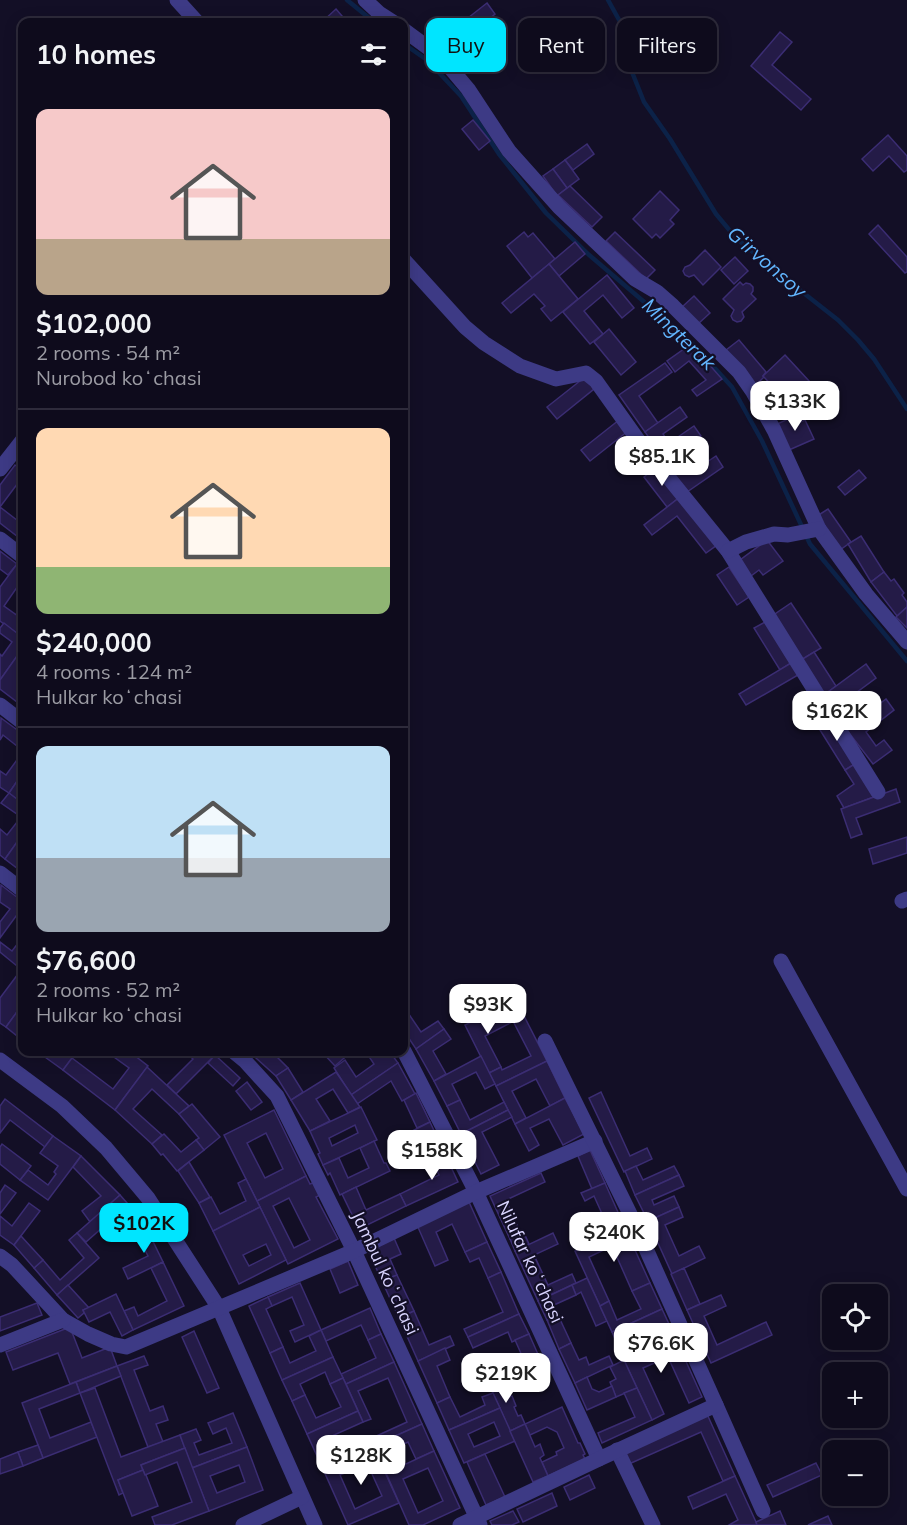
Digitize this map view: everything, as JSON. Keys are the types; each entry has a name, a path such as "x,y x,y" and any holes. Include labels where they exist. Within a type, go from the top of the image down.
{"street":[{"path":"177,0 193,18"},
{"path":"365,0 387,18"},
{"path":"408,33 442,58 468,89 509,152 559,207 635,279 657,292 673,306 739,372 774,430 814,531 907,642"},
{"path":"408,264 465,327 484,343 520,366 555,379 586,373 596,381 638,440 728,550 878,792"},
{"path":"0,469 18,446"},
{"path":"728,550 774,534 814,531"},
{"path":"0,539 18,553"},
{"path":"0,705 18,719"},
{"path":"0,873 18,887"},
{"path":"781,961 907,1189"},
{"path":"545,1041 634,1222 763,1511"},
{"name":"Jambul koʻchasi","path":"238,1056 276,1096 354,1251 478,1521"},
{"name":"Nilufar koʻchasi","path":"407,1056 476,1192 599,1459"},
{"path":"0,1060 62,1106 106,1148 148,1198 219,1308 315,1525"},
{"path":"0,1256 12,1265 63,1320 111,1344 126,1347 354,1251 476,1192 595,1142"},
{"path":"0,1345 63,1320"},
{"path":"460,1525 478,1521 617,1450 716,1406"},
{"path":"617,1450 653,1525"},
{"path":"243,1525 302,1497"}],"building":[{"path":"487,3 495,14 490,18 468,18"},
{"path":"336,9 342,16 340,18 326,18"},
{"path":"780,32 792,42 772,65 811,99 801,110 751,66"},
{"path":"473,120 490,141 479,150 462,129"},
{"path":"888,135 907,156 907,170 904,172 889,156 873,171 862,159"},
{"path":"587,144 594,154 573,170 565,160"},
{"path":"565,160 579,179 567,188 553,169"},
{"path":"553,169 567,188 557,196 543,176"},
{"path":"570,186 602,217 592,227 558,195"},
{"path":"660,191 679,210 670,220 674,224 660,238 656,234 652,238 633,219"},
{"path":"878,225 907,257 907,272 905,273 869,234"},
{"path":"524,232 528,237 533,233 555,259 532,278 507,246"},
{"path":"615,232 655,270 646,279 606,241"},
{"path":"575,242 585,254 559,276 549,264"},
{"path":"705,250 721,267 703,285 694,275 689,277 683,271"},
{"path":"735,257 748,271 734,284 721,270"},
{"path":"549,264 578,299 551,321 541,309 545,306 534,294 511,313 502,303"},
{"path":"607,275 634,308 622,318 603,295 584,311 603,334 590,344 563,312"},
{"path":"740,282 753,287 751,294 756,299 742,312 744,317 737,322 731,316 734,310 723,299"},
{"path":"694,296 710,313 698,324 682,307"},
{"path":"609,329 636,362 621,375 594,342"},
{"path":"739,340 766,372 756,385 726,350"},
{"path":"691,344 722,379 697,396 692,390 706,380 689,361 675,372 667,361"},
{"path":"785,355 822,395 799,415 763,376"},
{"path":"665,363 672,372 639,396 658,423 645,432 619,395"},
{"path":"585,377 594,389 557,419 547,407"},
{"path":"680,407 687,417 663,434 669,443 694,426 701,436 666,462 645,432"},
{"path":"797,415 800,422 805,420 814,439 789,450 777,424"},
{"path":"619,420 628,431 590,461 581,450"},
{"path":"679,452 692,472 716,456 723,467 687,492 666,462"},
{"path":"15,465 18,467 18,483 0,507 0,485"},
{"path":"656,467 680,497 667,507 644,477"},
{"path":"859,470 866,478 845,495 838,487"},
{"path":"680,497 717,545 706,553 677,516 652,535 644,525"},
{"path":"0,507 18,521 18,537 0,523"},
{"path":"828,509 851,542 840,550 817,516"},
{"path":"861,536 884,572 871,582 848,544"},
{"path":"767,540 783,561 763,575 759,570 751,576 740,560"},
{"path":"0,551 17,564 8,575 0,569"},
{"path":"17,564 18,586 4,606 18,616 18,634 0,621 0,587"},
{"path":"729,567 749,597 737,605 717,575"},
{"path":"884,572 891,581 894,579 904,593 902,595 907,602 907,607 897,616 871,582"},
{"path":"791,603 821,648 801,660 772,616"},
{"path":"907,607 907,628 896,617"},
{"path":"765,622 791,663 780,670 754,628"},
{"path":"4,623 18,634 18,655 0,680 0,654 2,656 12,642 0,633 0,628"},
{"path":"814,652 836,686 824,695 801,660"},
{"path":"18,655 18,703 0,689 0,680"},
{"path":"791,663 798,675 746,705 739,694"},
{"path":"866,664 876,678 834,709 824,695"},
{"path":"886,699 894,710 866,732 876,746 884,740 892,750 873,764 846,729"},
{"path":"828,714 858,762 845,770 815,722"},
{"path":"1,718 16,729 18,726 18,747 3,735 0,740"},
{"path":"18,758 18,780 9,793 0,787 0,771 6,775"},
{"path":"858,762 879,795 844,808 837,796 854,784 845,770"},
{"path":"18,780 18,800 9,793"},
{"path":"896,789 900,802 856,818 862,834 851,838 841,809"},
{"path":"9,793 18,800 18,815 1,803"},
{"path":"18,821 18,841 5,859 0,855 0,829 7,835"},
{"path":"907,837 907,853 873,864 869,849"},
{"path":"18,841 18,869 5,859"},
{"path":"1,885 18,898 18,913 0,938 0,922 10,909 0,902"},
{"path":"0,942 12,951 18,943 17,966 0,952"},
{"path":"18,974 18,1010 6,1027 0,1023 0,998"},
{"path":"504,1006 512,1022 485,1036 501,1067 489,1073 465,1025"},
{"path":"18,1010 18,1037 6,1027"},
{"path":"408,1013 421,1032 438,1021 444,1029 416,1049 408,1037"},
{"path":"523,1014 547,1061 496,1086 489,1073 501,1067 502,1070 531,1056 512,1019"},
{"path":"444,1029 451,1039 433,1051 446,1074 434,1081 416,1049"},
{"path":"44,1056 69,1056 72,1058 63,1070"},
{"path":"112,1056 135,1056 148,1066 115,1110 63,1070 72,1058 113,1089 129,1068"},
{"path":"190,1056 214,1056 176,1094 167,1085 193,1059"},
{"path":"216,1056 240,1078 233,1086 208,1063"},
{"path":"276,1056 288,1068 276,1076 256,1058"},
{"path":"326,1056 346,1056 335,1066"},
{"path":"369,1056 393,1056 398,1063 351,1095 334,1068 345,1060 356,1077 374,1064"},
{"path":"481,1056 495,1084 485,1089 476,1072 452,1084 460,1100 447,1106 434,1081"},
{"path":"547,1061 565,1098 550,1106 536,1079 512,1091 526,1118 515,1124 496,1086"},
{"path":"398,1063 415,1094 402,1101 391,1081 357,1104 351,1095"},
{"path":"147,1067 189,1106 179,1114 152,1089 133,1109 162,1135 152,1144 115,1110"},
{"path":"288,1068 303,1092 291,1100 276,1076"},
{"path":"336,1072 360,1107 348,1113 333,1089 316,1099 330,1121 310,1131 291,1100"},
{"path":"247,1082 262,1102 251,1110 236,1091"},
{"path":"601,1092 630,1156 647,1148 652,1159 624,1172 589,1098"},
{"path":"416,1093 430,1122 417,1128 404,1100"},
{"path":"565,1098 584,1134 563,1145 549,1119 530,1128 539,1145 529,1151 515,1124"},
{"path":"5,1099 53,1136 45,1147 10,1120 0,1133 0,1106"},
{"path":"460,1100 470,1120 504,1102 508,1110 461,1134 447,1106"},
{"path":"192,1104 220,1137 204,1150 196,1140 199,1138 179,1114"},
{"path":"361,1107 377,1140 323,1165 310,1131","holes":["355,1125 358,1133 332,1146 329,1138"]},
{"path":"274,1110 306,1176 257,1201 224,1135","holes":["266,1133 283,1169 265,1178 247,1143"]},
{"path":"508,1110 512,1117 482,1132 499,1165 481,1174 461,1134"},
{"path":"430,1122 443,1150 430,1156 422,1140 415,1143 410,1132"},
{"path":"164,1134 181,1152 196,1140 204,1150 177,1171 152,1144"},
{"path":"53,1136 81,1156 48,1200 20,1180 28,1170 48,1185 56,1174 54,1172 58,1166 40,1153"},
{"path":"374,1141 390,1171 340,1195 330,1173 328,1175 323,1165 339,1158 348,1178 369,1168 360,1148"},
{"path":"2,1144 31,1166 20,1180 0,1164"},
{"path":"443,1150 458,1182 406,1206 400,1194 439,1175 430,1156"},
{"path":"590,1150 605,1183 592,1189 578,1156"},
{"path":"81,1156 120,1195 90,1222 82,1211 101,1196 73,1167"},
{"path":"189,1162 210,1197 199,1203 178,1171"},
{"path":"636,1166 643,1180 674,1166 679,1175 635,1195 625,1171"},
{"path":"541,1173 545,1182 506,1200 521,1234 510,1239 490,1196"},
{"path":"679,1175 684,1186 652,1200 654,1205 674,1196 679,1207 648,1221 635,1195"},
{"path":"306,1176 310,1184 315,1182 322,1194 316,1197 338,1239 288,1264 257,1201","holes":["289,1198 310,1240 294,1248 273,1206"]},
{"path":"246,1179 260,1207 213,1231 199,1203 211,1197 220,1214 246,1201 238,1183"},
{"path":"605,1183 625,1228 602,1238 599,1231 608,1227 594,1196 585,1201 581,1193"},
{"path":"5,1185 16,1193 0,1214 0,1193"},
{"path":"356,1187 366,1210 400,1194 406,1206 359,1229 342,1194"},
{"path":"120,1195 143,1221 134,1229 120,1212 86,1242 77,1233"},
{"path":"469,1202 487,1242 465,1252 452,1224 436,1232 448,1260 435,1266 417,1225"},
{"path":"29,1203 40,1211 14,1245 0,1235 0,1216 12,1226"},
{"path":"260,1207 286,1260 239,1284 213,1231","holes":["266,1244 271,1255 249,1266 243,1255"]},
{"path":"679,1207 683,1217 665,1225 679,1256 699,1246 705,1258 672,1274 648,1221"},
{"path":"143,1221 163,1262 128,1279 123,1268 148,1256 134,1229"},
{"path":"625,1228 650,1283 632,1291 612,1246 589,1257 609,1301 600,1306 575,1251"},
{"path":"77,1233 99,1258 57,1295 34,1268 43,1260 60,1280 84,1258 69,1240"},
{"path":"524,1233 529,1244 515,1251 510,1239"},
{"path":"553,1233 558,1244 534,1255 548,1285 572,1274 576,1283 538,1301 515,1251"},
{"path":"21,1236 43,1260 34,1268 14,1245"},
{"path":"394,1238 401,1254 390,1259 397,1275 382,1281 368,1250"},
{"path":"487,1242 501,1272 488,1278 479,1258 470,1262 465,1252"},
{"path":"348,1261 358,1285 340,1293 330,1269"},
{"path":"163,1262 184,1306 133,1330 124,1311 134,1307 138,1316 167,1301 151,1268"},
{"path":"684,1268 700,1304 687,1310 671,1274"},
{"path":"501,1272 519,1314 468,1337 464,1329 503,1312 488,1278"},
{"path":"397,1275 414,1311 399,1318 382,1281"},
{"path":"587,1278 607,1321 596,1326 581,1292 576,1295 572,1285"},
{"path":"300,1283 321,1330 295,1342 290,1331 304,1325 292,1297 272,1306 268,1297"},
{"path":"650,1283 662,1309 612,1332 600,1306 609,1301 617,1320 641,1309 632,1291"},
{"path":"68,1285 89,1308 83,1310 84,1313 78,1318 57,1295"},
{"path":"572,1285 576,1295 554,1305 558,1315 547,1320 538,1301"},
{"path":"116,1294 133,1330 122,1336 110,1312 89,1322 83,1310"},
{"path":"721,1295 726,1306 704,1316 717,1345 766,1322 772,1335 711,1363 687,1310"},
{"path":"268,1297 272,1306 266,1309 283,1347 270,1353 249,1306"},
{"path":"37,1303 42,1315 0,1331 0,1317"},
{"path":"370,1308 381,1334 368,1340 361,1325 326,1341 321,1330"},
{"path":"662,1309 675,1337 624,1360 612,1332","holes":["648,1328 651,1335 630,1344 627,1338"]},
{"path":"414,1311 429,1345 450,1336 454,1345 418,1361 399,1318"},
{"path":"519,1314 529,1334 512,1342 508,1332 473,1348 468,1337"},
{"path":"558,1315 571,1343 559,1349 547,1320"},
{"path":"70,1327 82,1358 110,1347 117,1366 70,1384 58,1353 13,1370 6,1352"},
{"path":"321,1330 333,1357 282,1380 270,1353 283,1347 290,1363 316,1351 309,1336"},
{"path":"194,1331 219,1388 207,1393 182,1337"},
{"path":"381,1334 394,1362 346,1384 341,1374 376,1358 368,1340"},
{"path":"529,1334 541,1361 527,1367 515,1340"},
{"path":"675,1337 702,1397 689,1403 668,1357 643,1368 664,1414 652,1420 624,1360"},
{"path":"571,1343 579,1360 586,1357 589,1365 609,1356 613,1365 575,1383 559,1349"},
{"path":"445,1348 450,1360 437,1366 450,1397 437,1403 418,1361"},
{"path":"144,1356 148,1365 134,1370 150,1411 163,1406 168,1420 156,1424 163,1442 148,1447 117,1366"},
{"path":"333,1357 343,1378 330,1384 325,1372 300,1384 305,1395 292,1401 282,1380"},
{"path":"624,1360 637,1388 616,1397 610,1382 616,1379 610,1367"},
{"path":"394,1362 422,1424 373,1446 370,1439 407,1422 388,1378 358,1391 371,1419 363,1422 346,1384"},
{"path":"117,1366 121,1376 80,1393 76,1382"},
{"path":"504,1377 509,1397 512,1396 518,1416 521,1415 525,1424 510,1431 489,1384"},
{"path":"587,1377 592,1389 599,1392 612,1386 616,1397 587,1410 575,1383"},
{"path":"343,1378 358,1411 307,1434 292,1401 305,1395 316,1418 341,1407 330,1384"},
{"path":"76,1382 80,1393 39,1409 50,1438 91,1422 97,1437 43,1458 22,1403"},
{"path":"95,1388 121,1457 180,1435 185,1448 141,1465 143,1470 118,1480 123,1493 119,1495 80,1393"},
{"path":"637,1388 652,1420 602,1443 598,1433 635,1417 624,1393"},
{"path":"493,1393 500,1408 449,1430 437,1403 450,1397 460,1417 485,1405 482,1397"},
{"path":"562,1407 585,1454 583,1455 585,1459 548,1476 542,1462 557,1455 556,1452 564,1448 557,1432 547,1427 530,1435 525,1424"},
{"path":"500,1408 515,1441 464,1463 449,1430","holes":["494,1422 500,1436 474,1447 468,1434"]},
{"path":"358,1411 363,1422 325,1439 332,1454 369,1437 373,1446 323,1469 307,1434"},
{"path":"233,1413 247,1447 192,1468 180,1435 196,1429 201,1440 194,1443 199,1455 232,1443 226,1428 213,1434 208,1423"},
{"path":"707,1414 735,1476 723,1481 701,1432 629,1464 623,1452"},
{"path":"422,1424 434,1451 416,1459 408,1442 389,1451 396,1468 386,1473 373,1446"},
{"path":"525,1424 535,1447 540,1444 544,1455 540,1458 548,1476 533,1482 510,1431"},
{"path":"38,1445 43,1458 23,1466 18,1452"},
{"path":"373,1446 399,1503 348,1525 323,1469","holes":["367,1463 382,1496 355,1509 340,1475"]},
{"path":"247,1447 263,1490 209,1511 192,1468","holes":["239,1465 245,1482 217,1493 210,1476"]},
{"path":"185,1448 209,1511 172,1525 155,1525 152,1517 192,1502 177,1462 145,1475 141,1465"},
{"path":"434,1451 460,1508 423,1525 409,1525 386,1473","holes":["428,1468 443,1501 418,1513 403,1479"]},
{"path":"18,1452 23,1466 0,1474 0,1459"},
{"path":"485,1454 505,1497 486,1505 467,1462"},
{"path":"816,1463 822,1475 773,1497 767,1485"},
{"path":"143,1470 158,1506 132,1516 118,1480"},
{"path":"589,1475 595,1488 570,1500 564,1487"},
{"path":"735,1476 757,1525 729,1525 738,1520 726,1494 693,1509 688,1497"},
{"path":"552,1493 557,1506 523,1522 517,1509"},
{"path":"513,1511 519,1522 512,1525 492,1525 490,1521"},
{"path":"780,1511 786,1525 757,1525 756,1522"},
{"path":"828,1516 832,1525 808,1525"}],"waterway":[{"name":"Mingterak","path":"347,0 369,18"},
{"name":"G‘irvonsoy","path":"608,0 623,27 630,67 644,102 670,139 716,214 736,238 838,320 858,340 874,359 907,409"},
{"name":"Mingterak","path":"408,47 427,60 461,96 499,154 546,213 588,254 690,341 732,387 762,441 810,544 907,661"}]}
